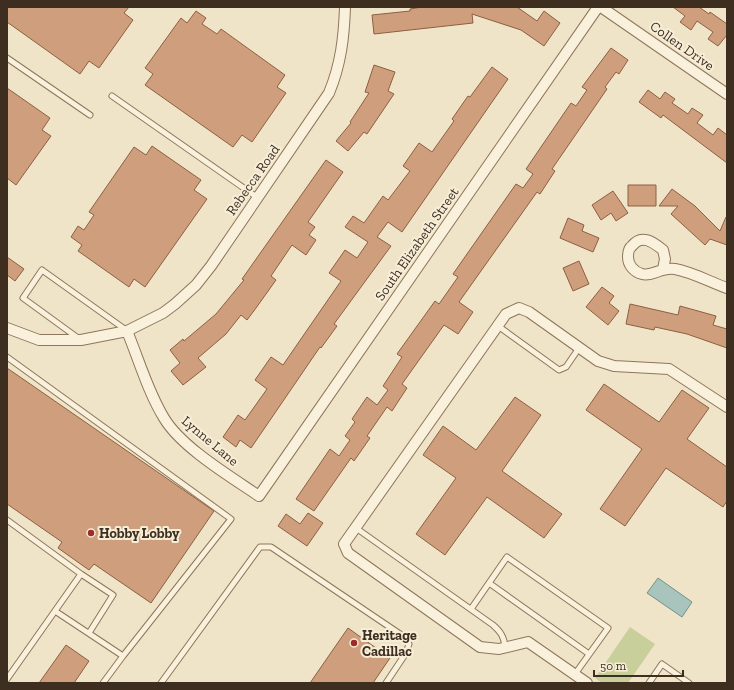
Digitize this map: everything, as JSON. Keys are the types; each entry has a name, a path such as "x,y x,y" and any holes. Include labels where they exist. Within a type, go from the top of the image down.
{"street":[{"name":"Rebecca Road","path":"7,328 39,340 81,340 127,331 163,313 191,289 211,266 329,92 342,55 345,7"},
{"name":"South Elizabeth Street","path":"258,496 598,7"},
{"name":"Collen Drive","path":"601,7 727,94"},
{"path":"662,269 675,269 727,288"},
{"path":"587,683 528,642 499,649 480,647 348,553 344,544 506,314 519,308 529,312 598,361 614,366 669,369 727,407"},
{"name":"Lynne Lane","path":"127,331 165,420 190,446 210,463 258,496"}],"lane":[{"path":"7,58 90,115"},
{"path":"112,96 258,198"},
{"path":"81,340 23,298 42,270 127,331"},
{"path":"498,326 560,370 566,367 579,348"},
{"path":"7,357 231,519 103,683"},
{"path":"7,520 81,574 113,595 89,633"},
{"path":"356,528 500,631 504,638 506,647"},
{"path":"161,683 260,546 271,547 400,634 408,644 406,653 386,683"},
{"path":"471,609 507,557 608,628 574,674"},
{"path":"7,679 81,574"},
{"path":"489,583 589,654"},
{"path":"55,612 123,656"},
{"path":"649,683 662,664 689,683"}],"green space":[{"path":"630,627 655,644 628,683 602,683 595,678"}],"water":[{"path":"658,578 692,602 682,617 647,593"}],"building":[{"path":"7,7 129,7 124,13 133,20 99,68 89,61 80,74 7,22"},
{"path":"422,7 517,7 537,21 544,11 560,23 544,46 521,30 472,14 473,23 374,34 372,15 410,11 410,9"},
{"path":"673,7 699,7 709,14 710,12 727,24 727,35 718,46 708,39 713,32 697,21 691,30 680,22 685,16"},
{"path":"196,11 206,18 202,24 217,34 221,29 285,75 277,87 286,93 252,142 242,135 233,147 145,85 153,74 145,68 181,18 187,23"},
{"path":"611,48 628,60 619,74 616,72 605,87 607,89 552,169 555,171 540,194 537,192 459,302 473,312 458,334 444,325 402,384 407,388 392,411 387,407 367,436 370,438 354,461 351,458 314,511 296,499 330,449 339,456 350,440 345,436 355,422 352,419 367,397 377,405 388,390 383,386 402,357 397,354 435,301 439,304 458,277 453,274 516,184 523,188 533,174 526,169 571,103 576,106 587,90 582,87"},
{"path":"374,65 395,72 388,91 394,94 367,134 364,132 348,151 336,141 351,123 350,122 369,93 365,92"},
{"path":"492,67 508,79 402,232 388,222 377,237 391,246 334,324 337,326 321,348 320,347 251,448 240,440 236,447 223,437 238,415 245,420 267,389 255,380 271,357 283,365 341,281 329,273 345,250 357,258 368,242 345,227 353,216 364,223 383,196 388,200 410,171 403,166 419,143 432,152 454,121 452,119 468,96 470,97"},
{"path":"7,88 50,118 42,130 51,136 16,185 7,178"},
{"path":"648,90 660,99 665,92 675,99 672,103 688,114 692,108 703,115 697,123 713,135 718,128 727,135 727,163 663,115 661,118 639,102"},
{"path":"152,146 201,180 194,190 207,199 145,287 134,279 129,287 78,251 82,245 71,237 78,226 84,230 94,215 89,212 134,147 146,155"},
{"path":"326,160 343,172 308,222 315,227 309,235 316,240 306,255 292,245 271,276 276,280 247,320 241,315 226,334 198,358 206,367 183,385 171,371 180,363 170,350 183,339 184,341 216,314 244,280 242,279"},
{"path":"628,185 656,185 656,206 628,206"},
{"path":"672,189 695,206 720,231 727,217 727,245 710,239 705,245 671,214 678,206 659,206"},
{"path":"613,191 628,213 616,221 611,213 601,220 592,205"},
{"path":"568,218 584,225 582,231 599,238 593,252 560,238"},
{"path":"7,257 24,269 15,281 7,275"},
{"path":"579,261 589,284 573,291 563,268"},
{"path":"602,287 614,296 609,303 619,311 608,325 586,307"},
{"path":"630,304 678,315 680,306 716,316 713,325 727,329 727,348 687,334 655,327 654,330 626,324"},
{"path":"7,368 214,511 151,603 94,564 89,570 58,548 62,542 7,504"},
{"path":"604,384 659,422 682,390 709,408 687,439 727,467 727,501 723,507 666,468 625,526 600,509 642,449 586,410"},
{"path":"515,397 541,415 502,471 562,514 544,538 487,497 445,555 416,534 456,478 423,455 443,426 476,450"},
{"path":"308,513 323,523 307,546 278,526 286,514 300,524"},
{"name":"Heritage Cadillac","path":"348,628 390,658 373,683 310,683"},
{"path":"66,645 89,661 74,683 39,683"}],"place":[{"name":"Hobby Lobby","path":"91,533"},
{"name":"Heritage Cadillac","path":"354,643"}]}
